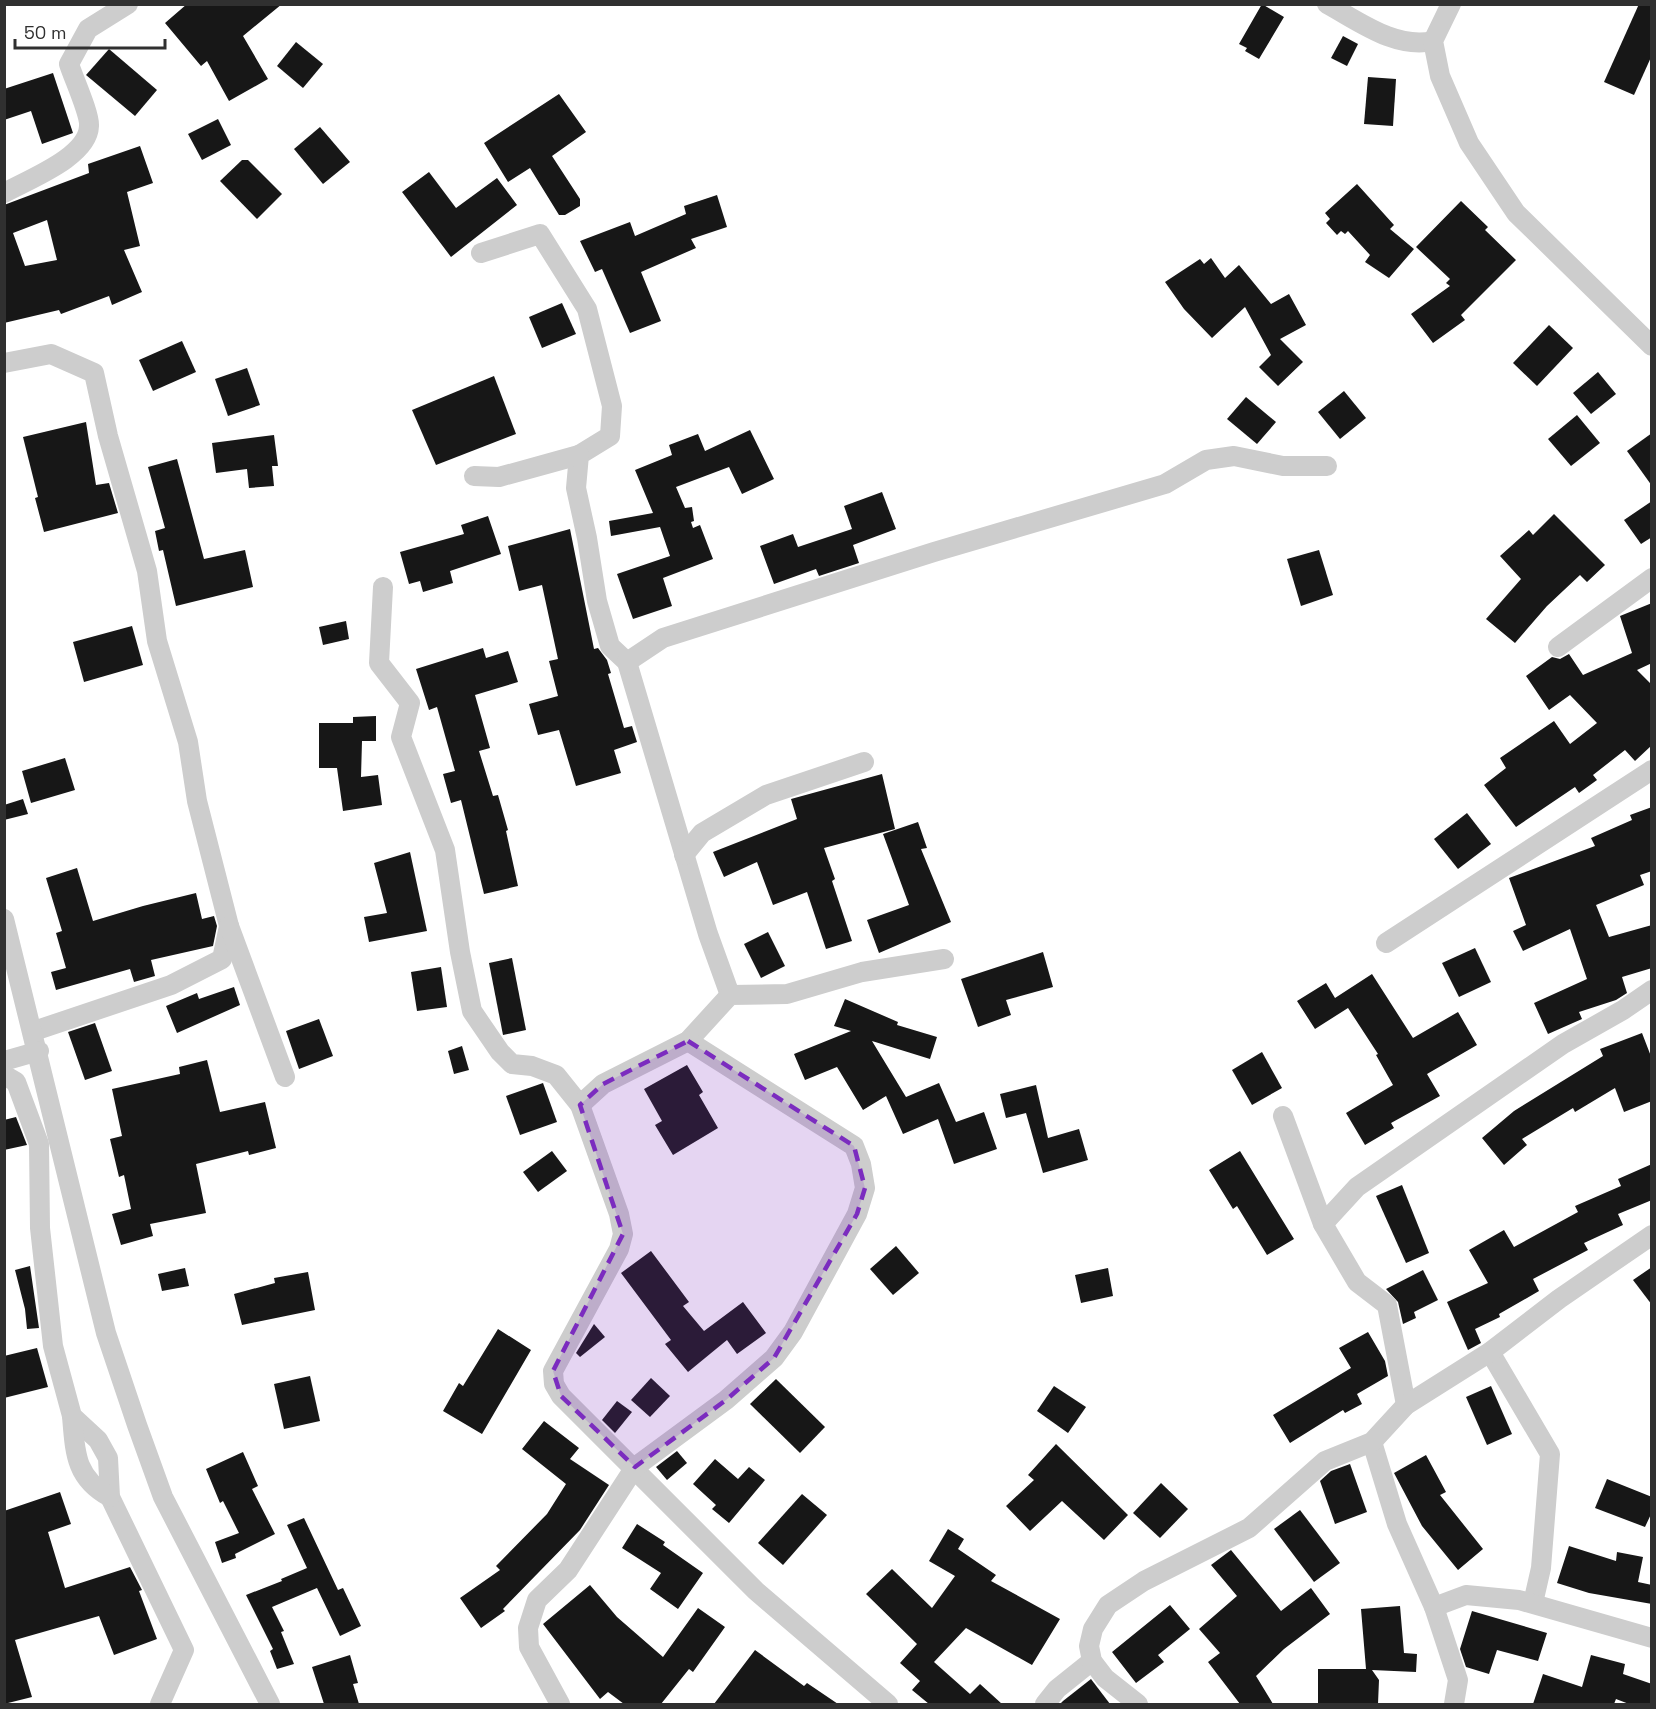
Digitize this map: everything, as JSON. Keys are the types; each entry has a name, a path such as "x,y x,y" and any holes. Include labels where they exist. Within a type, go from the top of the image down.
{"street":[{"path":"4,193 73,155 84,145 89,125 69,64 88,29 128,4"},
{"path":"1327,4 1394,39 1419,44 1433,41"},
{"path":"1452,4 1433,41 1440,76 1469,143 1515,213 1652,346"},
{"path":"474,476 499,477 579,455 610,436 612,406 588,309 540,234 482,253"},
{"path":"4,363 51,354 94,373 108,436 147,571 157,641 188,742 197,801 230,926 285,1077"},
{"path":"579,455 576,488 587,537 597,601 610,646 627,662 708,934 730,995"},
{"path":"627,662 663,638 934,552 1165,484 1206,460 1234,456 1283,466 1327,466"},
{"path":"1558,647 1652,579"},
{"path":"383,587 379,663 410,703 401,737 445,850 460,952 472,1011 500,1052 512,1064 532,1066 556,1075 580,1105 619,1214 623,1234 619,1249 553,1371 554,1384 561,1396 635,1467 756,1591 888,1704"},
{"path":"684,855 702,833 766,795 864,762"},
{"path":"1386,943 1652,771"},
{"path":"676,827 702,833"},
{"path":"4,919 9,954 34,1031 106,1333 163,1497 270,1704"},
{"path":"34,1031 171,985 222,959 230,926"},
{"path":"580,1105 603,1084 688,1041 730,995 787,994 862,972 944,959"},
{"path":"1323,1224 1358,1187 1563,1044 1623,1010 1652,990"},
{"path":"560,1704 529,1647 528,1628 537,1600 568,1570 635,1467 726,1400 774,1358 793,1332 857,1214 865,1188 861,1164 854,1146 688,1041"},
{"path":"4,1061 39,1051"},
{"path":"4,1075 16,1082 39,1144 40,1227 53,1346 72,1416 76,1456 92,1487 110,1497"},
{"path":"1283,1116 1323,1224 1356,1282 1387,1305 1406,1405"},
{"path":"39,1144 63,1149"},
{"path":"1138,1704 1105,1678 1092,1661 1089,1646 1093,1629 1108,1605 1144,1581 1249,1528 1325,1461 1372,1442 1406,1405 1490,1352 1652,1235"},
{"path":"1490,1352 1550,1454 1541,1568 1533,1604"},
{"path":"72,1416 98,1440 108,1458 110,1497 184,1650 160,1704"},
{"path":"1372,1442 1397,1524 1434,1607 1458,1680 1454,1704"},
{"path":"1434,1607 1466,1595 1519,1600 1652,1638"},
{"path":"1045,1704 1057,1689 1092,1661"}],"highlighted area":[{"path":"688,1041 854,1146 865,1188 857,1214 774,1358 726,1400 635,1467 561,1396 553,1371 623,1234 580,1105 603,1084"}],"building":[{"path":"187,4 282,4 243,36 268,79 229,101 207,61 201,66 165,23"},
{"path":"1262,4 1284,17 1259,59 1245,51 1247,48 1239,44"},
{"path":"1639,4 1652,4 1652,55 1634,95 1604,82"},
{"path":"1343,36 1358,44 1347,66 1331,58"},
{"path":"296,42 323,64 303,88 277,66"},
{"path":"109,49 157,90 135,116 86,75"},
{"path":"53,73 73,133 42,144 31,111 4,120 4,89"},
{"path":"1368,77 1396,79 1393,126 1364,124"},
{"path":"559,94 586,132 552,156 580,199 580,206 565,215 559,215 530,168 508,182 484,143"},
{"path":"218,119 231,145 202,160 188,134"},
{"path":"320,127 350,162 323,184 294,149"},
{"path":"140,146 153,183 127,192 140,246 124,250 142,292 112,305 109,296 61,314 59,310 4,323 4,205 89,173 88,164","holes":["47,220 57,260 25,266 13,233"]},
{"path":"242,160 248,160 282,194 257,219 220,181"},
{"path":"429,172 456,208 497,178 517,205 451,257 402,192"},
{"path":"1357,184 1394,225 1390,229 1414,249 1389,278 1365,262 1370,255 1348,231 1345,234 1341,231 1337,235 1326,223 1330,219 1325,213"},
{"path":"717,195 727,227 691,239 696,248 641,272 661,321 630,333 602,269 595,272 580,241 630,222 635,236 686,214 684,206"},
{"path":"1461,201 1488,227 1485,230 1516,260 1461,315 1465,320 1433,343 1411,314 1450,286 1446,283 1450,279 1416,247"},
{"path":"1211,258 1225,278 1239,265 1271,304 1289,294 1306,325 1280,339 1303,362 1278,386 1259,367 1271,355 1245,307 1212,338 1184,309 1165,282 1200,259 1204,264"},
{"path":"562,303 576,334 542,348 529,317"},
{"path":"1549,325 1573,348 1537,386 1513,363"},
{"path":"182,341 196,372 153,391 139,360"},
{"path":"247,368 260,405 228,416 215,379"},
{"path":"1598,372 1616,394 1591,414 1573,393"},
{"path":"494,376 516,434 436,465 412,410"},
{"path":"1344,391 1366,418 1340,439 1318,412"},
{"path":"1246,397 1276,422 1257,444 1227,419"},
{"path":"1577,415 1600,443 1571,466 1548,439"},
{"path":"86,422 96,485 109,483 118,513 44,532 23,437"},
{"path":"750,430 774,479 742,494 729,467 676,487 685,508 692,507 693,528 700,525 713,559 663,578 672,606 633,619 617,574 670,556 660,527 611,536 609,521 653,513 635,470 672,455 669,445 698,434 705,451"},
{"path":"1652,433 1652,486 1627,451"},
{"path":"274,435 278,466 272,466 274,486 249,488 247,469 216,473 212,443"},
{"path":"177,459 204,559 245,550 253,587 176,606 163,550 159,551 155,531 165,528 148,467"},
{"path":"882,492 896,529 853,545 859,563 819,576 816,569 774,584 760,546 793,534 798,547 852,529 844,506"},
{"path":"1652,501 1652,537 1641,544 1624,520"},
{"path":"1554,514 1605,565 1587,582 1580,575 1547,606 1515,643 1486,619 1521,579 1500,556 1529,530 1533,535"},
{"path":"488,516 501,554 450,571 453,583 423,592 420,581 409,584 400,552 464,534 461,525"},
{"path":"570,529 594,649 598,648 607,660 611,673 608,674 624,728 632,726 637,742 614,750 621,773 576,786 559,730 538,735 529,704 558,696 549,661 558,659 542,585 519,591 508,546"},
{"path":"1319,550 1333,595 1301,606 1287,559"},
{"path":"1652,603 1652,663 1637,670 1652,685 1652,745 1635,761 1625,750 1593,775 1597,780 1579,793 1575,787 1516,827 1484,785 1506,768 1500,758 1554,721 1570,744 1597,723 1570,695 1549,710 1526,676 1552,657 1560,659 1569,654 1583,675 1632,653 1620,616"},
{"path":"346,621 349,639 323,645 319,627"},
{"path":"132,626 143,665 84,682 73,642"},
{"path":"483,648 486,658 508,651 518,682 475,695 490,748 479,751 493,796 498,795 508,830 506,831 518,886 484,894 461,800 451,803 443,774 455,771 437,707 429,710 416,669"},
{"path":"376,716 376,741 362,741 361,777 378,775 382,805 343,811 337,768 319,768 319,723 353,723 353,717"},
{"path":"65,758 75,790 31,803 22,771"},
{"path":"882,774 895,829 824,848 835,879 832,881 852,941 826,949 807,892 773,905 757,862 724,877 713,852 797,819 791,799"},
{"path":"23,799 28,814 4,820 4,805"},
{"path":"1652,807 1652,871 1640,875 1644,885 1596,905 1609,937 1652,925 1652,968 1622,977 1627,993 1616,1000 1579,1012 1582,1019 1548,1034 1534,1003 1587,979 1570,929 1523,951 1513,931 1526,925 1509,878 1595,846 1591,838 1632,820 1630,815"},
{"path":"1467,813 1491,844 1458,869 1434,839"},
{"path":"918,822 927,848 921,849 951,922 879,953 867,920 909,905 883,834"},
{"path":"410,852 427,931 369,942 364,917 387,913 374,863"},
{"path":"77,868 93,921 196,893 202,919 214,916 217,926 213,946 151,960 155,976 134,982 130,969 56,990 51,972 66,968 56,933 62,931 46,878"},
{"path":"768,932 785,966 761,978 744,944"},
{"path":"1475,948 1491,982 1459,997 1442,963"},
{"path":"1043,952 1053,987 1006,1000 1011,1015 978,1027 961,979"},
{"path":"512,958 526,1030 503,1035 489,963"},
{"path":"441,967 447,1007 417,1011 411,972"},
{"path":"1372,974 1413,1038 1458,1012 1477,1045 1427,1074 1440,1096 1391,1123 1394,1128 1365,1145 1346,1113 1393,1085 1376,1055 1378,1054 1348,1008 1315,1029 1297,1001 1326,983 1335,998"},
{"path":"234,987 240,1005 177,1033 166,1006 197,993 199,999"},
{"path":"845,999 898,1022 897,1025 937,1037 930,1059 872,1041 906,1097 939,1083 956,1122 984,1112 997,1149 954,1164 938,1119 903,1134 886,1096 863,1110 837,1067 805,1080 794,1054 851,1031 834,1026"},
{"path":"319,1019 333,1056 299,1069 286,1031"},
{"path":"95,1023 112,1071 85,1080 68,1032"},
{"path":"1642,1033 1652,1059 1652,1101 1624,1112 1615,1088 1575,1112 1573,1108 1522,1139 1527,1145 1504,1165 1482,1138 1514,1111 1603,1056 1600,1049"},
{"path":"462,1046 469,1070 454,1074 448,1051"},
{"path":"1262,1052 1282,1088 1252,1105 1232,1070"},
{"path":"207,1060 220,1112 265,1102 276,1148 249,1155 248,1151 196,1164 206,1213 150,1224 153,1236 121,1245 112,1214 131,1209 124,1175 119,1177 110,1139 122,1136 112,1089 180,1074 179,1067"},
{"path":"687,1065 703,1092 699,1095 718,1128 673,1155 655,1125 662,1121 644,1089"},
{"path":"543,1083 557,1122 520,1135 506,1096"},
{"path":"1036,1085 1048,1138 1079,1129 1088,1160 1043,1173 1026,1113 1006,1118 1000,1094"},
{"path":"16,1117 27,1145 4,1150 4,1120"},
{"path":"552,1151 567,1171 538,1192 523,1172"},
{"path":"1240,1151 1294,1239 1267,1255 1237,1206 1233,1209 1209,1170"},
{"path":"1652,1164 1652,1200 1618,1214 1623,1225 1584,1243 1588,1250 1533,1279 1539,1291 1499,1314 1500,1317 1475,1329 1481,1343 1468,1350 1447,1302 1488,1283 1469,1250 1504,1230 1514,1247 1578,1212 1575,1206 1621,1186 1618,1179"},
{"path":"1402,1185 1429,1253 1406,1263 1376,1196"},
{"path":"896,1246 919,1273 893,1295 870,1269"},
{"path":"651,1251 689,1302 683,1306 704,1331 743,1302 766,1333 737,1354 727,1340 688,1372 665,1344 671,1340 621,1273"},
{"path":"30,1266 39,1328 27,1329 25,1309 15,1270"},
{"path":"1652,1267 1652,1305 1633,1280"},
{"path":"185,1268 189,1286 162,1291 158,1274"},
{"path":"1108,1268 1113,1296 1081,1303 1075,1275"},
{"path":"1423,1270 1438,1300 1414,1312 1416,1318 1403,1324 1398,1302 1386,1289"},
{"path":"308,1272 315,1310 242,1325 234,1294 275,1283 274,1278"},
{"path":"594,1324 605,1337 580,1357 576,1353"},
{"path":"498,1329 531,1350 482,1434 443,1411 459,1383 463,1386"},
{"path":"1368,1332 1385,1361 1388,1376 1357,1394 1362,1404 1345,1413 1343,1410 1290,1443 1273,1415 1351,1368 1339,1348"},
{"path":"37,1348 48,1387 4,1398 4,1356"},
{"path":"310,1376 320,1421 284,1429 274,1384"},
{"path":"651,1378 670,1396 650,1417 631,1400"},
{"path":"776,1379 825,1427 800,1453 750,1404"},
{"path":"1054,1386 1086,1407 1068,1433 1037,1411"},
{"path":"1491,1386 1512,1434 1487,1445 1466,1397"},
{"path":"617,1401 632,1412 615,1433 602,1420"},
{"path":"544,1421 579,1448 570,1459 609,1485 580,1530 503,1609 505,1611 481,1628 460,1598 500,1570 496,1566 547,1514 566,1484 522,1449"},
{"path":"1056,1444 1128,1515 1104,1540 1062,1501 1030,1531 1006,1506 1034,1480 1028,1475"},
{"path":"677,1451 687,1463 667,1480 656,1467"},
{"path":"243,1452 258,1486 252,1489 275,1534 235,1554 236,1558 222,1563 215,1542 239,1533 223,1501 220,1503 206,1469"},
{"path":"1426,1455 1446,1492 1440,1495 1483,1549 1458,1570 1422,1526 1394,1473"},
{"path":"715,1459 738,1479 749,1467 765,1480 729,1523 712,1509 716,1505 693,1484"},
{"path":"1350,1464 1367,1512 1335,1524 1320,1481 1331,1471"},
{"path":"1607,1479 1652,1497 1652,1512 1645,1527 1595,1508"},
{"path":"1161,1483 1188,1509 1160,1538 1133,1513"},
{"path":"60,1492 71,1524 48,1532 65,1588 130,1567 142,1590 139,1591 157,1639 114,1655 99,1616 15,1640 32,1697 4,1704 4,1511"},
{"path":"802,1494 827,1515 783,1565 758,1543"},
{"path":"1300,1510 1340,1563 1314,1582 1274,1529"},
{"path":"304,1518 338,1590 343,1588 361,1626 340,1636 317,1588 272,1607 284,1631 281,1632 294,1664 277,1669 270,1651 273,1649 246,1595 307,1568 287,1525"},
{"path":"637,1524 665,1542 663,1545 703,1573 678,1609 650,1589 661,1573 622,1548"},
{"path":"948,1529 964,1539 958,1549 996,1575 991,1581 1060,1619 1032,1665 966,1628 934,1662 970,1694 980,1684 1002,1704 929,1704 912,1690 920,1681 900,1663 917,1644 866,1594 892,1569 932,1608 955,1576 929,1561"},
{"path":"1569,1546 1616,1561 1617,1552 1643,1557 1638,1582 1652,1585 1652,1604 1589,1593 1557,1583"},
{"path":"1231,1550 1281,1611 1311,1588 1330,1614 1284,1649 1256,1676 1273,1704 1240,1704 1208,1662 1220,1653 1199,1629 1237,1596 1211,1565"},
{"path":"590,1585 617,1617 663,1657 698,1608 725,1627 693,1672 689,1669 661,1704 624,1704 608,1692 600,1699 543,1624"},
{"path":"1170,1605 1190,1629 1158,1655 1164,1662 1136,1683 1112,1652"},
{"path":"1400,1606 1404,1653 1417,1654 1416,1672 1372,1670 1379,1680 1378,1704 1318,1704 1318,1669 1366,1669 1361,1609"},
{"path":"1472,1611 1547,1633 1538,1661 1497,1650 1489,1674 1466,1667 1460,1649"},
{"path":"755,1650 804,1686 807,1683 838,1704 714,1704"},
{"path":"350,1655 358,1683 353,1684 359,1704 324,1704 312,1667"},
{"path":"1591,1655 1625,1664 1623,1674 1652,1684 1652,1704 1629,1704 1616,1699 1614,1704 1533,1704 1543,1674 1582,1687"},
{"path":"1091,1679 1110,1704 1060,1704 1063,1701"}]}
